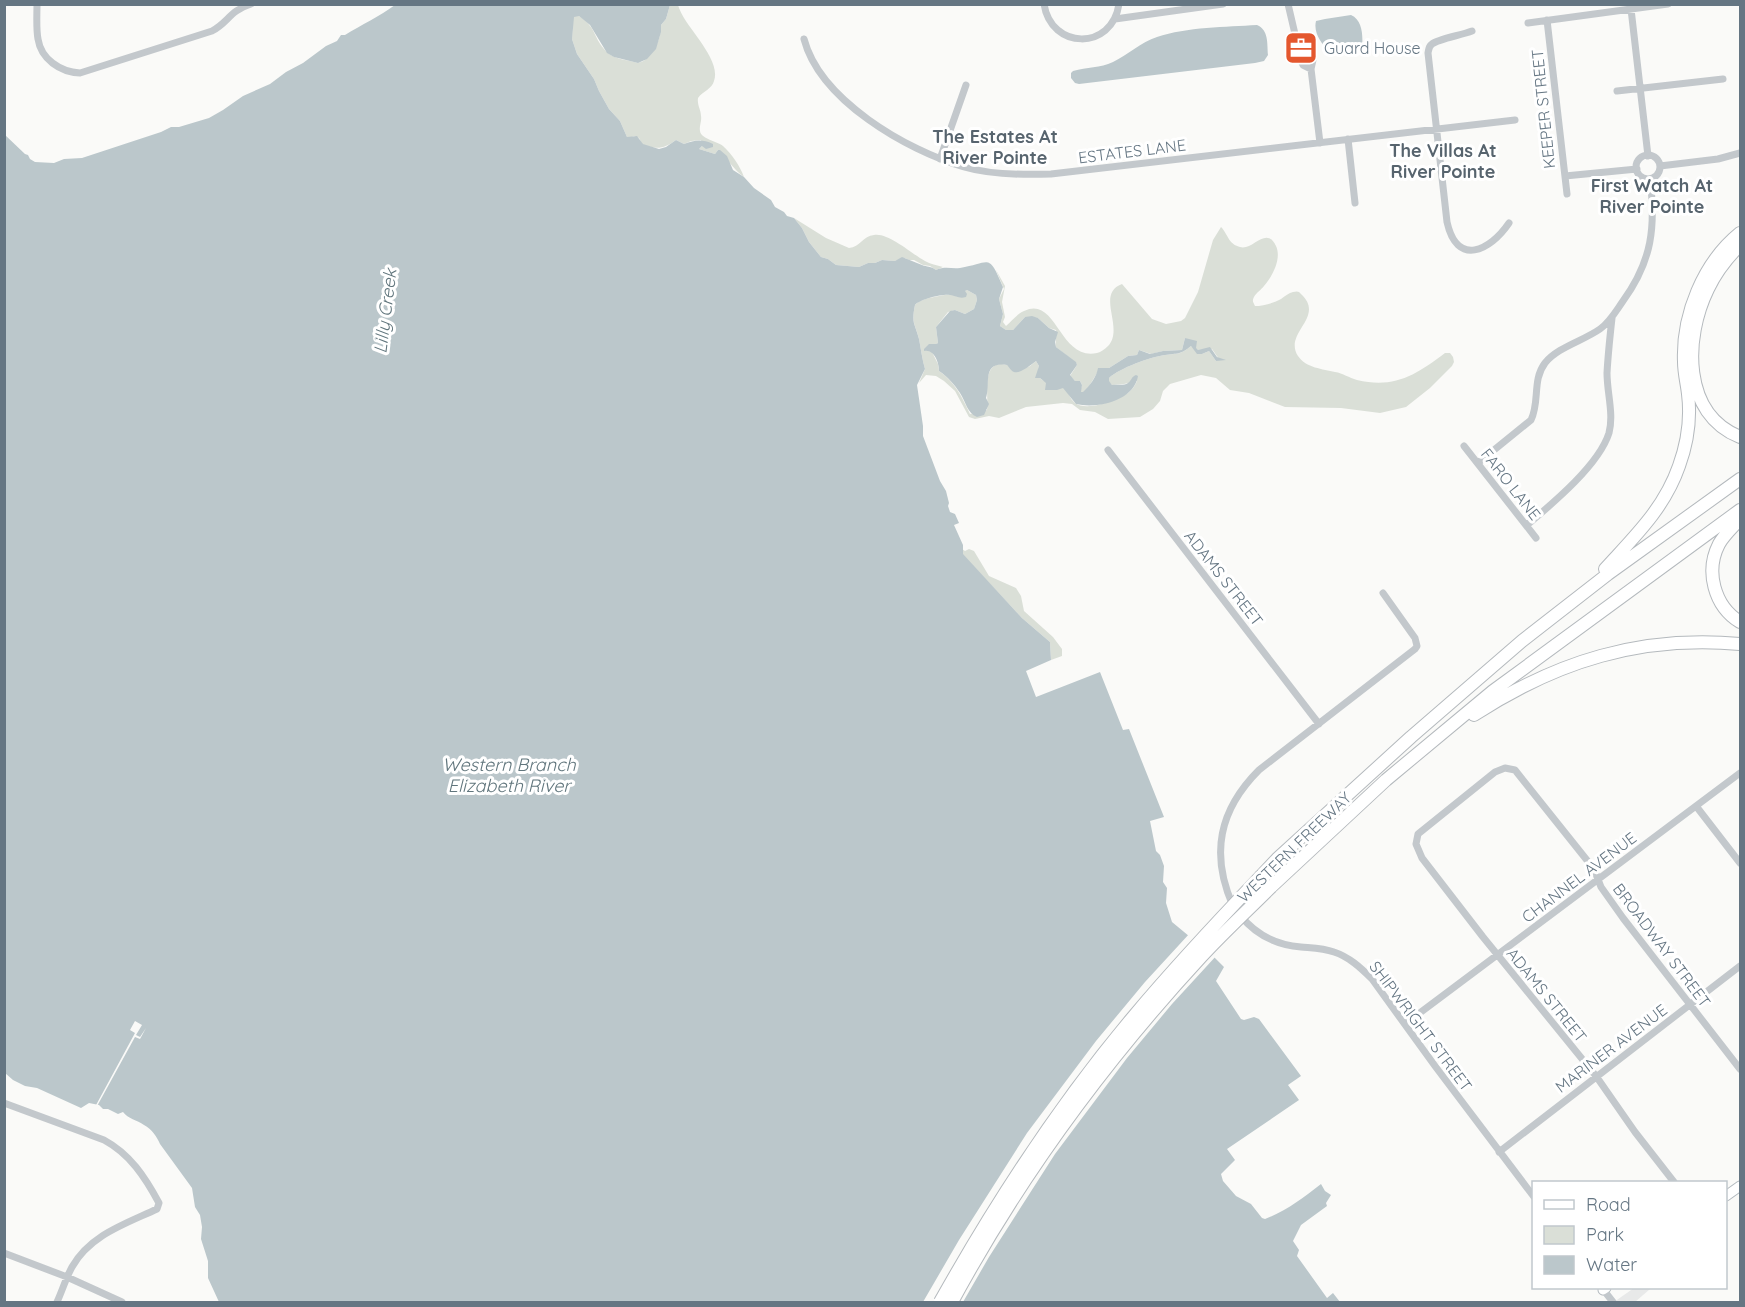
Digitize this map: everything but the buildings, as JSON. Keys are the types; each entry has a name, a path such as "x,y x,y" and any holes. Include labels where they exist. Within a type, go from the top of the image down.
{"highway":[{"path":"1584,592 1644,528 1664,500 1672,483 1679,465 1687,428 1689,405 1684,343 1692,305 1707,272 1740,233"},
{"path":"1740,245 1723,264 1707,290 1696,322 1692,350 1695,384 1701,404 1713,420 1740,437"},
{"name":"WESTERN FREEWAY","path":"940,1302 996,1207 1078,1088 1132,1018 1199,942 1285,851 1498,660 1584,592 1740,479"},
{"name":"WESTERN FREEWAY","path":"952,1302 1013,1200 1065,1124 1148,1017 1202,956 1271,887 1386,780 1492,691 1740,510"},
{"path":"1740,519 1723,538 1714,556 1712,567 1718,597 1729,613 1740,622"},
{"path":"1435,739 1518,688 1548,673 1585,660 1666,643 1711,641 1740,644"}],"street":[{"path":"37,4 38,40 41,48 54,65 63,70 80,73 212,31 238,9 251,4"},
{"path":"1044,4 1048,20 1053,27 1077,39 1095,37 1110,26 1115,19 1119,4"},
{"path":"1115,19 1223,4"},
{"path":"1288,4 1295,34 1293,44 1303,65 1311,69"},
{"path":"1528,23 1631,6 1668,4"},
{"path":"1631,6 1648,156"},
{"name":"KEEPER STREET","path":"1547,20 1567,194"},
{"path":"1472,31 1438,41 1430,46 1428,53 1450,234 1455,242 1465,249 1474,251 1485,248 1501,236 1509,224"},
{"path":"1295,34 1304,39 1313,60 1311,69 1320,143"},
{"name":"ESTATES LANE","path":"804,39 807,53 835,90 885,132 912,147 966,168 1011,174 1051,174 1515,120"},
{"path":"1617,91 1723,79"},
{"path":"940,159 966,85"},
{"path":"1348,139 1355,203"},
{"path":"1660,166 1718,159 1740,153"},
{"path":"1648,156 1657,160 1660,166 1657,176 1650,179 1640,176 1637,169 1639,160 1648,156"},
{"path":"1564,176 1637,169"},
{"path":"1478,463 1531,420 1534,414 1537,383 1543,366 1548,360 1598,330 1612,318 1635,284 1647,256 1653,224 1650,179"},
{"path":"1527,525 1551,505 1584,471 1604,445 1611,419 1607,372 1612,318"},
{"name":"FARO LANE","path":"1464,446 1536,538"},
{"name":"ADAMS STREET","path":"1108,450 1319,724"},
{"name":"SHIPWRIGHT STREET","path":"1383,593 1415,638 1417,646 1248,781 1225,820 1220,848 1226,889 1234,908 1246,924 1268,938 1287,946 1332,951 1353,962 1372,979 1532,1196"},
{"name":"BROADWAY STREET","path":"1430,824 1499,770 1505,768 1515,770 1594,869 1601,887 1623,918 1740,1069"},
{"name":"CHANNEL AVENUE","path":"1405,1024 1740,773"},
{"path":"1696,806 1740,863"},
{"name":"ADAMS STREET","path":"1430,824 1418,834 1416,844 1418,851 1498,956 1596,1077 1673,1181"},
{"name":"MARINER AVENUE","path":"1499,1152 1740,966"},
{"path":"4,1103 115,1145 129,1158 159,1203 157,1209 106,1232 95,1240 75,1261 57,1302"},
{"path":"1727,1195 1740,1186"},
{"path":"4,1253 67,1277 122,1302"},
{"path":"1605,1289 1613,1302"}],"shaded area":[{"path":"1633,1289 1650,1289 1635,1302 1614,1302"}],"green space":[{"path":"670,5 678,5 713,63 715,72 713,84 698,98 701,134 726,149 744,177 718,150 715,154 699,149 702,146 701,140 684,144 676,140 664,147 656,148 642,144 639,138 634,136 627,137 620,121 609,109 594,79 577,54 572,39 573,16 579,16 589,24 600,44 609,54 635,62 643,61 650,55 657,43 661,25 666,19"},
{"path":"794,218 826,238 849,248 870,236 880,235 893,240 927,262 943,267 936,270 905,258 895,261 882,260 859,267 836,265 821,257"},
{"path":"1221,227 1236,246 1250,246 1268,238 1276,246 1278,256 1273,273 1253,298 1253,302 1255,306 1272,303 1292,292 1300,293 1307,302 1309,310 1296,340 1295,348 1298,356 1305,363 1357,380 1382,383 1414,374 1445,353 1450,353 1453,357 1452,366 1406,407 1380,413 1341,408 1285,407 1249,393 1230,390 1216,378 1201,375 1170,384 1163,391 1160,401 1153,409 1140,417 1108,419 1095,412 1080,410 1072,404 1063,403 1026,407 999,418 989,416 975,419 969,417 955,391 944,381 936,376 926,375 919,383 925,369 913,319 915,305 925,299 967,290 976,295 974,309 965,314 955,310 948,312 936,327 938,343 926,350 932,352 939,371 954,385 970,414 987,410 987,382 991,369 995,365 1005,364 1021,370 1036,361 1042,380 1064,387 1075,403 1095,406 1129,392 1137,381 1112,385 1108,381 1109,378 1120,370 1144,361 1179,353 1191,346 1202,354 1209,351 1216,361 1219,359 1212,349 1198,350 1185,338 1182,350 1151,354 1139,350 1137,355 1128,356 1097,373 1088,388 1083,393 1080,392 1082,385 1080,381 1075,381 1070,376 1077,365 1056,347 1056,330 1049,328 1038,318 1025,317 1013,330 1006,330 1000,326 1003,314 999,299 1004,289 996,270 1005,286 1002,302 1005,317 1003,322 1006,326 1021,312 1035,309 1044,312 1052,319 1074,348 1084,353 1097,353 1107,347 1112,339 1114,330 1111,295 1114,289 1122,284 1152,319 1166,324 1185,318 1198,292 1213,240"},
{"path":"962,549 974,551 989,576 1016,588 1021,596 1024,611 1053,637 1062,649 1062,656 1051,660 1050,642 1022,618 963,555"}],"water":[{"name":"Western Branch Elizabeth River","path":"395,5 670,5 666,19 661,25 656,49 647,59 638,63 607,53 590,25 579,16 574,17 572,39 577,54 594,79 609,109 620,121 627,137 637,136 643,144 659,149 676,140 684,144 705,141 713,144 713,147 706,149 702,146 699,149 715,154 720,150 727,156 733,170 771,200 775,207 794,218 821,257 836,265 859,267 882,260 895,261 902,257 936,270 988,262 1003,287 999,299 1003,314 1000,326 1006,330 1013,330 1025,317 1032,316 1058,332 1056,347 1076,362 1077,365 1070,375 1075,381 1080,381 1081,392 1090,384 1098,368 1109,368 1128,356 1137,355 1139,350 1150,354 1182,350 1185,338 1197,341 1198,350 1210,347 1217,357 1226,360 1216,361 1209,351 1197,354 1191,346 1179,353 1144,361 1120,370 1109,378 1112,385 1122,385 1128,383 1134,376 1138,376 1130,392 1113,401 1094,405 1076,404 1063,388 1045,390 1046,383 1040,378 1035,378 1039,366 1036,361 1019,372 1012,371 1007,365 993,366 990,370 986,398 989,404 984,415 977,417 969,410 953,384 939,371 933,354 924,351 929,344 938,343 936,327 950,311 955,310 965,314 974,309 976,295 967,290 964,298 952,295 932,297 915,305 913,316 925,369 917,385 923,436 946,491 950,512 955,514 959,523 954,525 963,545 963,554 1022,618 1050,642 1051,660 1026,671 1036,697 1100,672 1123,730 1129,729 1164,817 1150,821 1156,851 1164,866 1163,882 1167,888 1166,903 1172,922 1224,967 1216,981 1241,1019 1254,1017 1259,1019 1301,1076 1288,1085 1299,1100 1227,1149 1235,1160 1221,1174 1223,1181 1236,1196 1251,1204 1265,1219 1287,1208 1321,1184 1331,1195 1326,1203 1327,1206 1301,1225 1293,1241 1299,1250 1297,1256 1327,1298 1333,1293 1340,1302 219,1302 208,1278 208,1261 201,1239 200,1215 195,1207 192,1188 152,1131 123,1112 118,1114 89,1103 81,1108 37,1088 25,1086 5,1073 4,134 35,162 54,163 64,159 82,158 171,127 179,127 209,118 243,96 270,84 337,41 341,35 345,35"},
{"path":"1351,15 1360,25 1362,48 1340,54 1329,52 1317,34 1316,21"},
{"path":"1257,25 1264,30 1267,38 1268,55 1264,61 1079,84 1071,78 1073,71 1113,62 1157,37 1194,29"}],"pier":[{"path":"1190,933 1217,955 1127,1058 1055,1154 963,1302 923,1302 959,1240 1027,1133 1096,1041"},
{"path":"135,1021 142,1025 136,1035 140,1037 146,1028 140,1039 135,1037 96,1108 135,1033 130,1030"}],"place":[{"name":"Guard House","path":"1301,48"}],"district":[{"name":"The Estates At River Pointe","path":"995,146"},
{"name":"The Villas At River Pointe","path":"1443,160"},
{"name":"First Watch At River Pointe","path":"1652,195"}],"water label":[{"name":"Lilly Creek","path":"385,311"}]}
